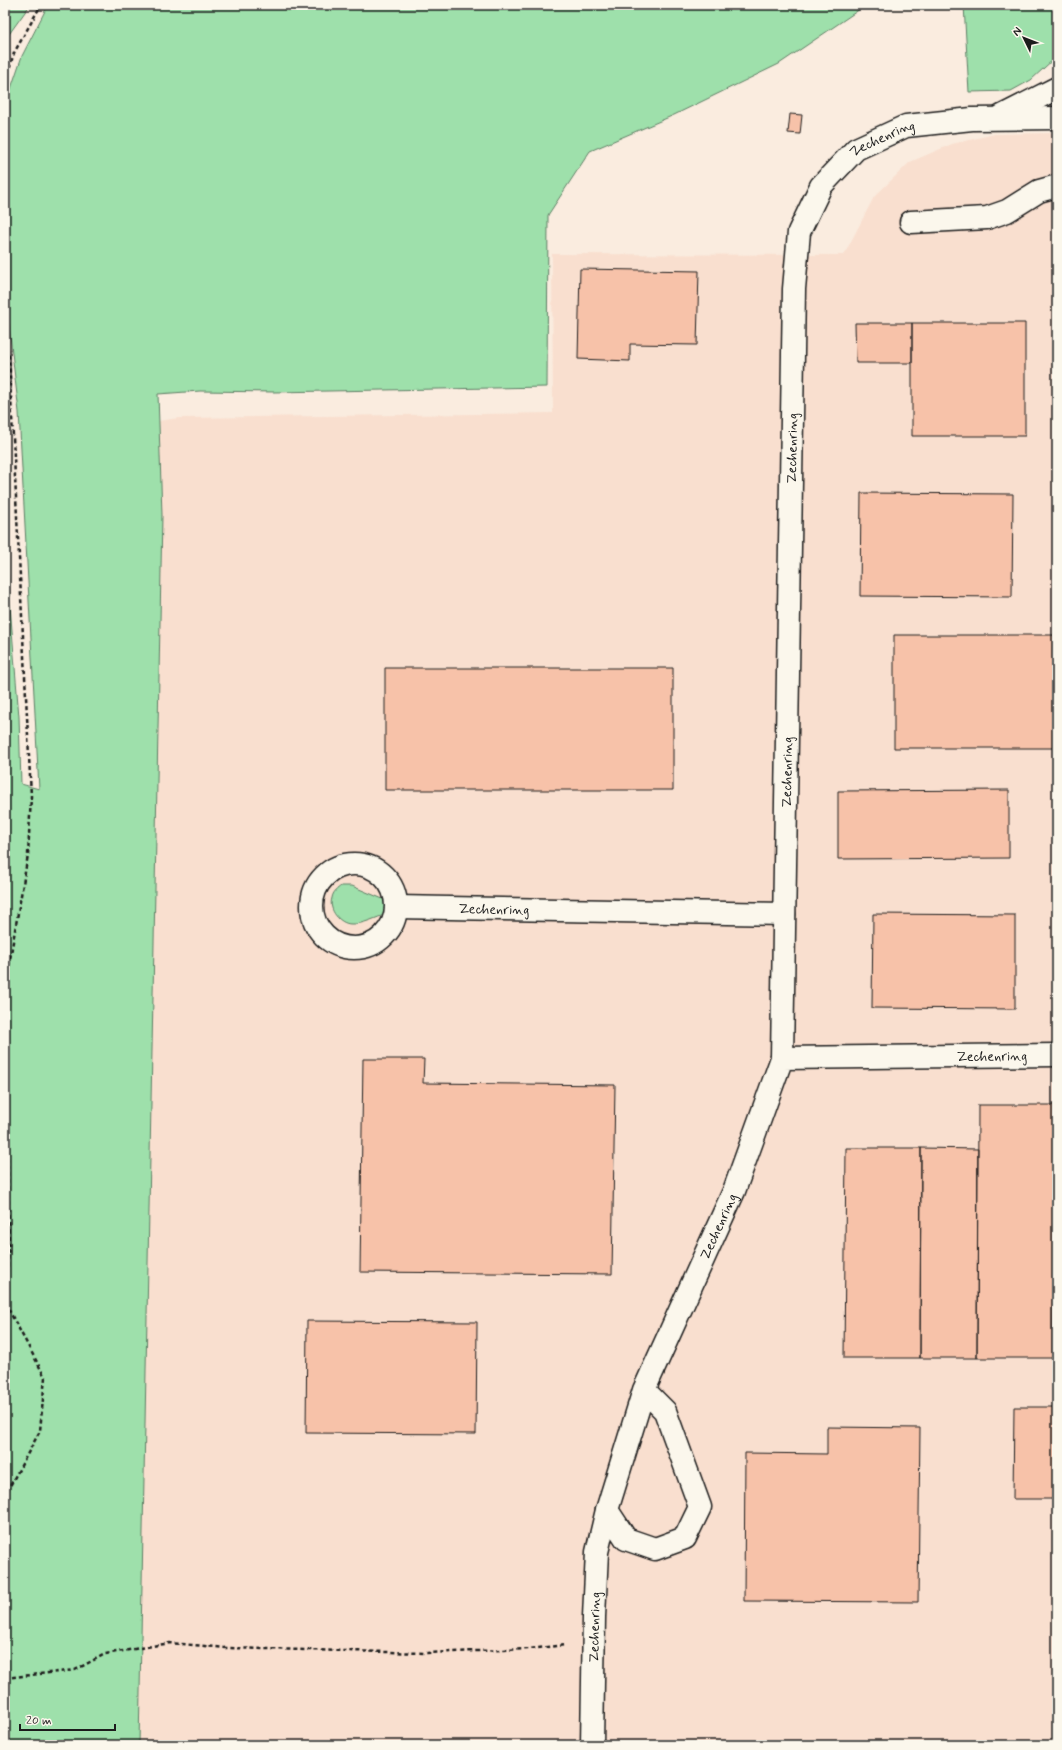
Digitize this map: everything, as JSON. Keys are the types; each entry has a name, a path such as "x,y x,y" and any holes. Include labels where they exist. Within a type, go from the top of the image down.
{"street":[{"name":"Zechenring","path":"998,119 1057,88"},
{"name":"Zechenring","path":"592,1745 593,1643 597,1552 607,1510 644,1390 734,1191 782,1058 794,289 799,232 821,186 856,149 906,126 972,119 1057,118"},
{"path":"911,222 988,218 1006,211 1039,191 1057,186"},
{"name":"Zechenring","path":"397,906 784,914"},
{"name":"Zechenring","path":"782,1058 1057,1055"},
{"path":"607,1510 626,1539 655,1549 685,1538 700,1507 665,1411 644,1390"}],"path":[{"path":"5,82 14,53 41,5"},
{"path":"5,340 9,357 31,796 28,855 5,988"},
{"path":"5,1053 9,1248 5,1292"},
{"path":"5,1303 45,1377 40,1431 5,1495"},
{"path":"5,1678 75,1670 105,1654 170,1643 227,1648 427,1653 528,1649 593,1643"}],"shaded area":[{"path":"1057,133 1057,1745 138,1745 162,515 158,421 179,418 553,413 552,254 844,255 874,197 910,162 952,144 995,134"}],"green space":[{"path":"5,5 30,5 7,37 5,44"},
{"path":"48,5 866,5 779,64 674,115 590,151 548,215 547,387 274,392 200,391 158,394 162,515 139,1745 5,1745 5,544 19,717 21,784 39,789 19,412 5,293 5,106 22,56"},
{"path":"964,5 1057,5 1057,56 1031,80 1011,91 969,92"},
{"path":"341,886 352,886 390,902 391,905 387,914 355,924 343,922 333,912 331,903 334,892"}],"building":[{"path":"790,114 802,115 800,134 788,133"},
{"path":"580,269 699,271 697,345 630,344 630,361 578,359"},
{"path":"855,323 912,323 912,363 856,363"},
{"path":"912,323 1025,323 1025,436 912,436"},
{"path":"861,493 1013,494 1012,597 860,596"},
{"path":"894,635 1057,635 1057,748 894,748"},
{"path":"385,668 673,668 673,790 385,790"},
{"path":"1009,790 1009,858 838,859 838,791"},
{"path":"873,914 1015,915 1015,1009 872,1008"},
{"path":"363,1059 424,1059 423,1083 615,1085 612,1274 360,1272"},
{"path":"978,1105 1055,1105 1053,1358 977,1358"},
{"path":"846,1148 921,1148 920,1358 844,1358"},
{"path":"921,1148 978,1149 977,1358 920,1358"},
{"path":"307,1321 477,1322 476,1434 306,1433"},
{"path":"1014,1407 1057,1407 1057,1499 1013,1499"},
{"path":"827,1427 920,1428 918,1602 744,1601 745,1453 827,1454"}]}
